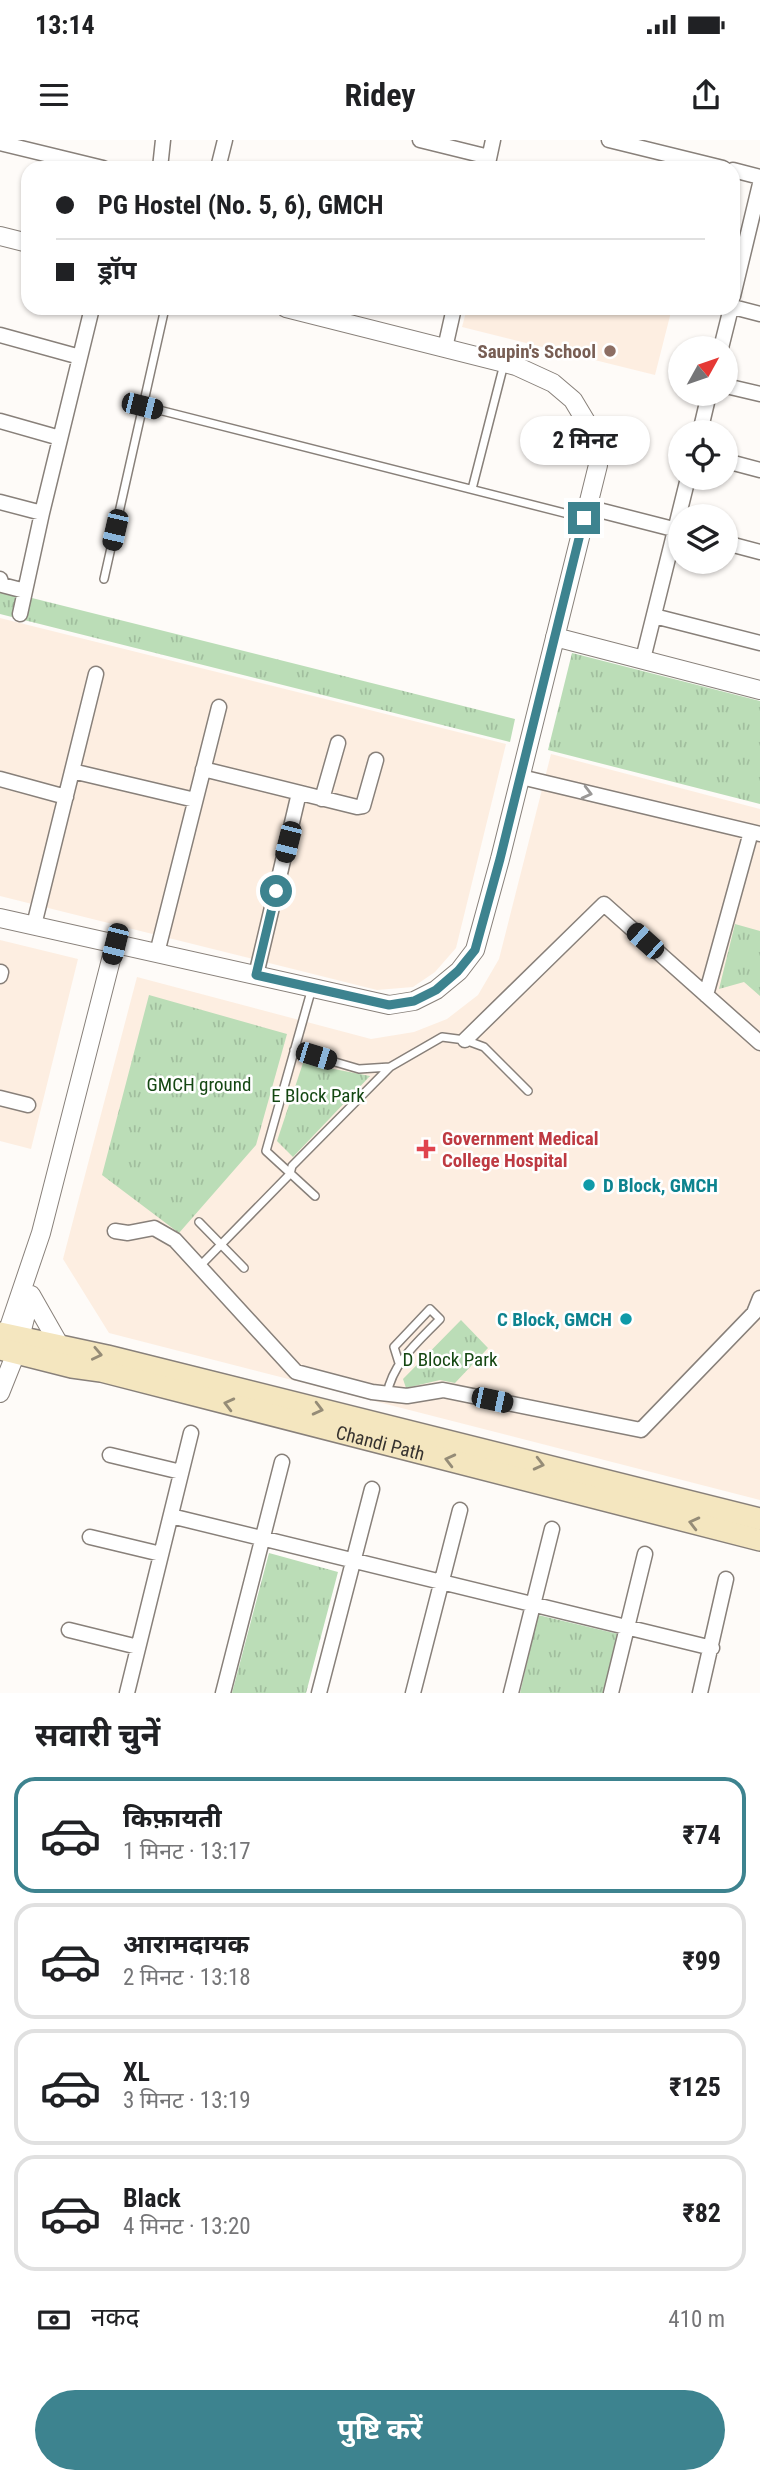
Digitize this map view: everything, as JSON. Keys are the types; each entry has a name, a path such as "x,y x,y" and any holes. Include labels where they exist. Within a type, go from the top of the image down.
{"main road":[{"name":"Chandi Path","path":"6,1345 60,1346 760,1520"},
{"name":"Chandi Path","path":"6,1345 72,1367 101,1371 760,1540"}],"street":[{"path":"161,161 163,140"},
{"path":"220,161 225,140"},
{"path":"420,140 482,161"},
{"path":"488,161 493,140"},
{"path":"609,140 694,161"},
{"path":"0,143 51,161"},
{"path":"740,172 760,177"},
{"path":"740,267 755,230 760,184"},
{"path":"0,236 21,241"},
{"path":"740,310 760,314"},
{"path":"20,614 90,315"},
{"path":"0,918 389,1005 414,1001 436,990 458,971 475,950 598,465 594,435 573,400 553,383 504,363 314,315"},
{"path":"445,348 452,315"},
{"path":"724,336 730,315"},
{"path":"0,335 80,357"},
{"path":"738,389 760,394"},
{"path":"0,421 60,438"},
{"path":"738,464 760,470"},
{"path":"0,502 42,513"},
{"path":"586,512 668,529"},
{"path":"738,546 760,552"},
{"path":"643,659 668,566"},
{"path":"1,585 24,591"},
{"path":"654,616 760,643"},
{"path":"555,637 760,691"},
{"path":"34,925 96,674"},
{"path":"157,953 219,707"},
{"path":"322,799 338,743"},
{"path":"203,769 357,807 363,806 376,760"},
{"path":"72,771 195,800"},
{"path":"521,777 755,833 706,995"},
{"path":"0,779 66,797"},
{"path":"256,975 299,793"},
{"path":"464,1041 604,904 760,1043"},
{"path":"0,1393 6,1345 27,1292 115,944"},
{"path":"0,1098 27,1105"},
{"path":"115,1231 128,1233 154,1227 175,1240 296,1371 387,1395 407,1396 443,1390 640,1430 757,1316 760,1298"},
{"path":"0,1306 27,1292"},
{"path":"27,1292 60,1346"},
{"path":"127,1693 191,1433"},
{"path":"110,1455 181,1472"},
{"path":"223,1693 282,1462"},
{"path":"319,1693 372,1489"},
{"path":"413,1693 460,1510"},
{"path":"171,1516 712,1648"},
{"path":"511,1693 552,1529"},
{"path":"90,1537 161,1554"},
{"path":"611,1693 645,1554"},
{"path":"700,1693 726,1579"},
{"path":"69,1630 138,1647"}],"lane":[{"path":"104,579 163,315"},
{"path":"472,489 504,363"},
{"path":"142,406 472,489 586,512"},
{"path":"312,988 265,1151 315,1196"},
{"path":"200,1267 290,1174 292,1166 390,1067 442,1037 484,1046 528,1091"},
{"path":"294,1050 359,1069 390,1067"},
{"path":"200,1222 244,1268"},
{"path":"387,1395 390,1378 399,1363 440,1319 430,1309 394,1347 399,1363"}],"shaded area":[{"name":"Saupin's School","path":"465,315 670,315 655,375 462,327"},
{"path":"0,618 506,744 456,948 435,972 413,987 377,990 0,896"},
{"name":"Government Medical College Hospital","path":"551,754 760,809 760,1500 109,1333 63,1259 137,977 371,1039 414,1032 447,1019 478,995 499,959"},
{"path":"0,940 78,959 31,1149 0,1141"}],"green space":[{"path":"0,590 515,719 510,742 0,614"},
{"path":"572,653 760,701 760,804 548,750"},
{"path":"735,924 760,931 760,996 744,982 719,989"},
{"name":"GMCH ground","path":"149,995 287,1034 256,1145 179,1233 102,1175"},
{"name":"E Block Park","path":"303,1063 370,1076 293,1157 277,1141"},
{"name":"D Block Park","path":"461,1320 488,1348 455,1383 440,1380 406,1388 403,1379"},
{"path":"269,1553 338,1572 306,1693 232,1693"},
{"path":"538,1615 618,1634 604,1693 520,1693"}],"place":[{"name":"Saupin's School","path":"610,351"},
{"name":"Government Medical College Hospital","path":"426,1149"},
{"name":"D Block, GMCH","path":"589,1185"},
{"name":"C Block, GMCH","path":"626,1319"}],"route":[{"path":"276,891 256,975 389,1005 414,1001 436,990 458,971 475,950 584,518"}]}
